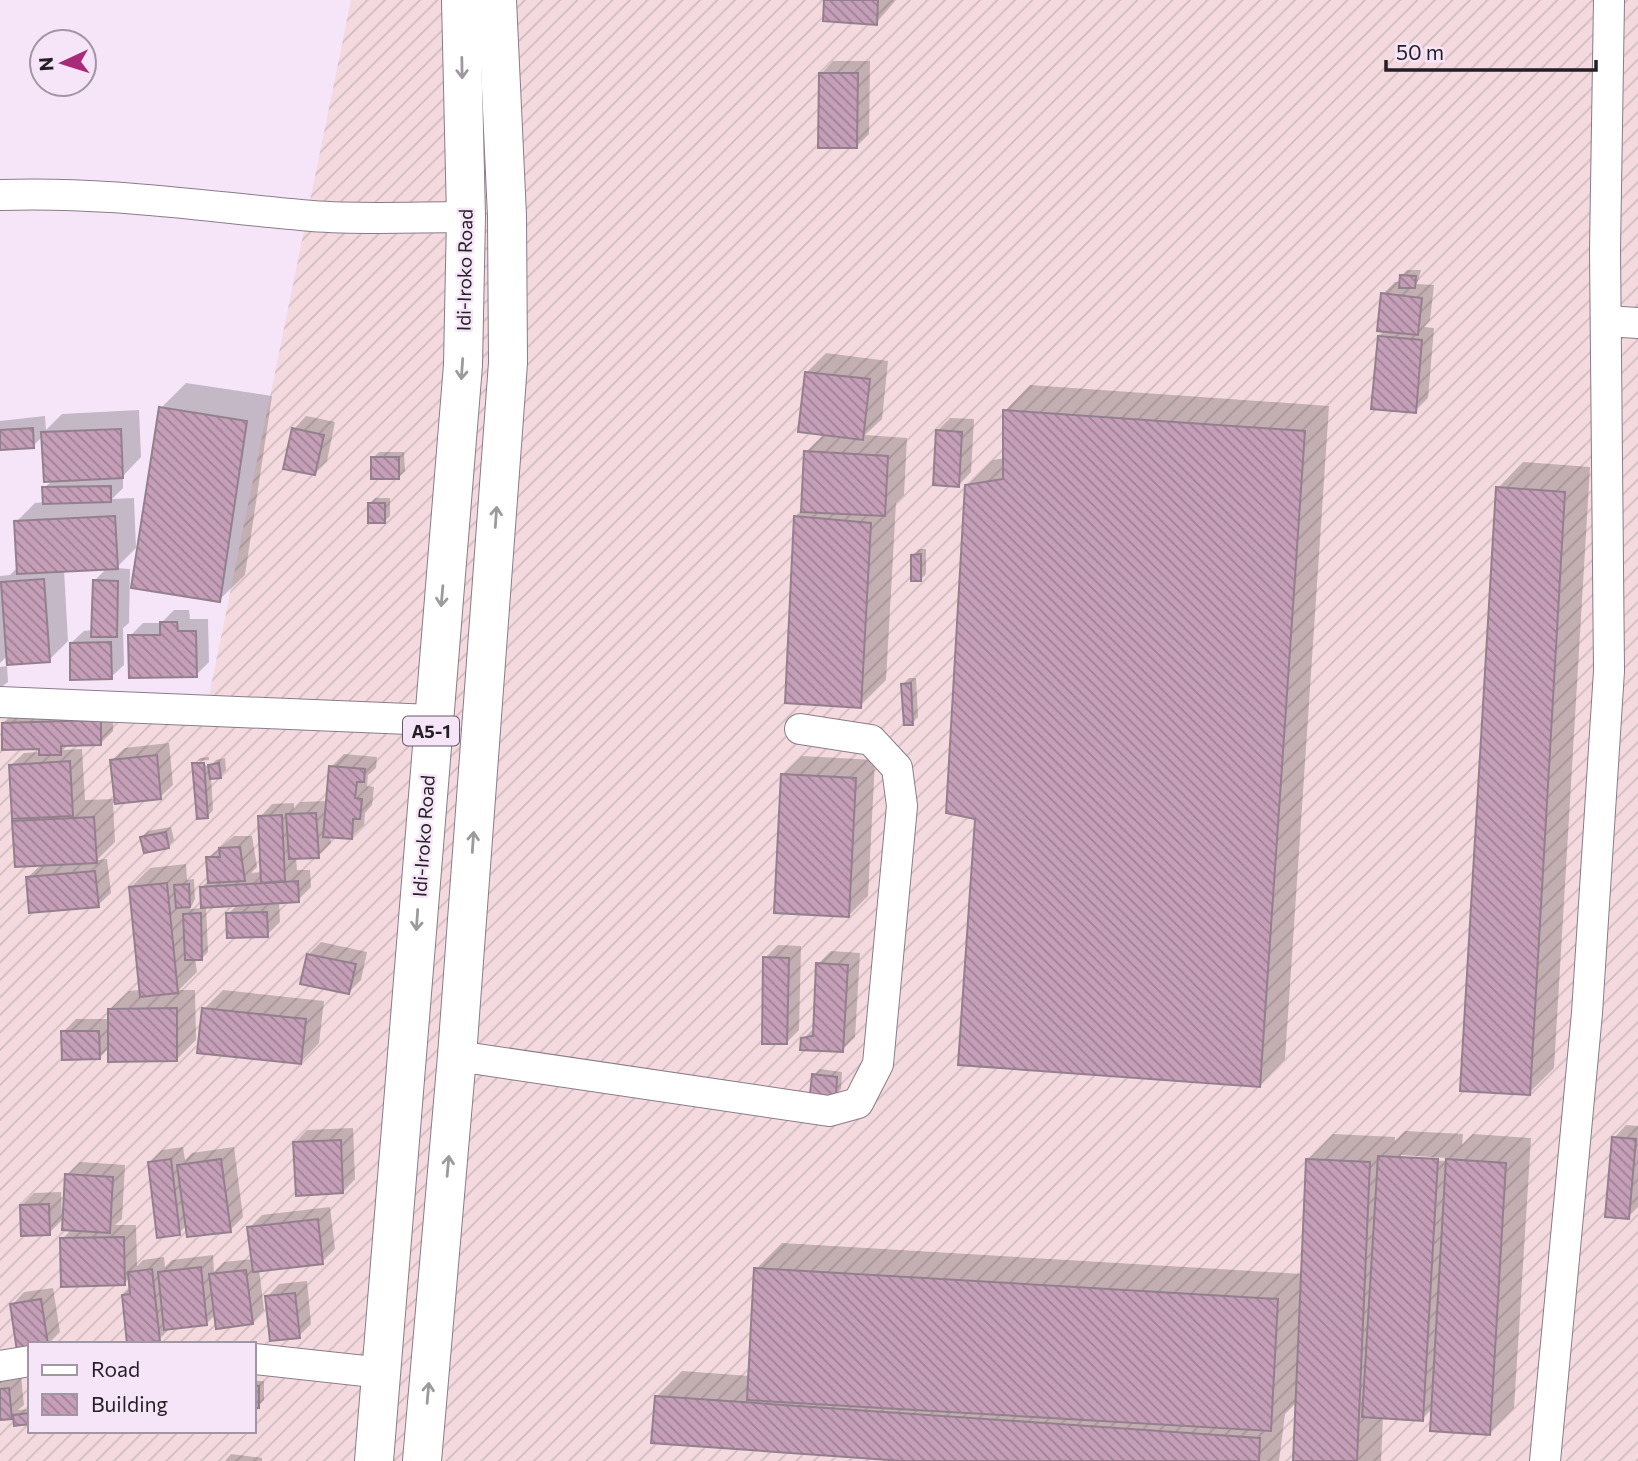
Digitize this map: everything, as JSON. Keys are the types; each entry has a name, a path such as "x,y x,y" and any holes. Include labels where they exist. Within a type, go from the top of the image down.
{"highway":[{"name":"Idi-Iroko Road","path":"374,1461 383,1373 432,720 463,365 466,218 461,0"},
{"name":"A5-1","path":"422,1461 457,1056 508,363 507,202 497,0"}],"street":[{"path":"1545,1461 1587,1013 1607,697 1609,0"},
{"path":"0,195 56,193 218,205 314,216 466,218"},
{"path":"1606,321 1638,323"},
{"path":"0,702 432,720"},
{"path":"457,1056 829,1111 858,1103 878,1064 902,806 897,768 872,740 800,729"},
{"path":"256,1359 383,1373"},
{"path":"0,1366 28,1362"}],"shaded area":[{"path":"351,0 1638,0 1638,1461 0,1461 0,700 209,696"}],"building":[{"path":"824,0 878,0 877,25 823,21"},
{"path":"819,73 858,73 857,148 818,148"},
{"path":"1400,275 1416,276 1415,288 1399,288"},
{"path":"1381,293 1422,298 1418,335 1377,331"},
{"path":"1378,336 1422,340 1416,413 1371,409"},
{"path":"805,372 870,379 863,440 798,432"},
{"path":"159,407 247,421 220,602 131,588"},
{"path":"1003,410 1305,431 1260,1087 958,1065 975,819 946,813 965,485 1003,479"},
{"path":"33,428 34,448 0,450 0,430"},
{"path":"292,428 324,435 315,475 283,469"},
{"path":"121,429 123,478 44,482 41,432"},
{"path":"936,430 962,432 959,487 933,485"},
{"path":"804,451 888,456 885,516 801,512"},
{"path":"371,457 399,457 399,479 371,479"},
{"path":"111,486 111,502 43,504 42,487"},
{"path":"1496,487 1565,492 1530,1095 1460,1091"},
{"path":"368,503 385,503 385,523 368,523"},
{"path":"115,516 118,569 17,574 14,521"},
{"path":"794,516 871,523 861,708 785,703"},
{"path":"921,554 921,581 911,581 911,555"},
{"path":"44,579 50,662 7,665 1,582"},
{"path":"93,580 118,581 117,637 91,637"},
{"path":"160,622 177,622 178,631 196,631 197,677 129,678 128,635 160,635"},
{"path":"111,642 112,679 70,680 70,643"},
{"path":"911,683 913,725 904,725 901,684"},
{"path":"101,720 101,745 61,746 61,755 39,755 39,749 2,750 2,723"},
{"path":"157,755 161,799 115,804 110,760"},
{"path":"70,761 73,816 12,819 9,765"},
{"path":"192,763 204,763 208,818 197,819"},
{"path":"219,763 221,778 210,779 208,765"},
{"path":"329,766 365,769 364,782 357,782 355,798 362,799 360,819 353,819 352,839 323,837"},
{"path":"781,774 856,778 849,917 774,913"},
{"path":"316,813 319,858 289,859 286,814"},
{"path":"282,815 285,881 261,883 258,816"},
{"path":"94,817 97,863 15,867 12,821"},
{"path":"166,832 169,848 144,853 140,837"},
{"path":"240,847 245,881 208,883 206,857 220,857 219,848"},
{"path":"95,871 99,907 29,913 26,877"},
{"path":"298,881 299,902 201,908 200,887"},
{"path":"167,883 178,993 140,997 129,887"},
{"path":"189,884 190,907 176,908 174,885"},
{"path":"267,912 268,937 227,938 226,913"},
{"path":"201,913 202,960 185,960 183,914"},
{"path":"307,954 356,964 349,994 300,984"},
{"path":"763,957 789,958 787,1044 762,1044"},
{"path":"816,963 848,965 843,1052 800,1050 801,1038 813,1036"},
{"path":"177,1008 177,1061 108,1062 108,1009"},
{"path":"202,1008 306,1019 301,1064 197,1053"},
{"path":"61,1031 99,1031 100,1059 62,1060"},
{"path":"812,1074 837,1077 836,1097 810,1094"},
{"path":"1612,1137 1636,1139 1629,1219 1605,1217"},
{"path":"341,1140 343,1193 296,1196 293,1142"},
{"path":"1378,1156 1438,1159 1423,1421 1362,1417"},
{"path":"171,1159 180,1235 157,1238 148,1162"},
{"path":"221,1159 231,1232 187,1237 177,1165"},
{"path":"1306,1159 1370,1162 1357,1461 1293,1461"},
{"path":"1446,1159 1506,1163 1490,1435 1430,1431"},
{"path":"65,1174 113,1177 110,1233 62,1230"},
{"path":"49,1204 50,1235 21,1236 20,1205"},
{"path":"318,1219 323,1264 253,1272 247,1227"},
{"path":"124,1237 125,1285 61,1287 60,1238"},
{"path":"201,1267 207,1325 164,1330 158,1272"},
{"path":"754,1268 1278,1299 1271,1431 747,1400"},
{"path":"152,1269 160,1341 127,1342 122,1295 130,1294 128,1272"},
{"path":"246,1270 253,1324 216,1329 209,1274"},
{"path":"295,1293 300,1338 270,1341 265,1296"},
{"path":"41,1299 48,1342 28,1342 28,1349 17,1351 10,1304"},
{"path":"256,1386 259,1386 259,1408 256,1408"},
{"path":"9,1388 12,1419 0,1420 0,1389"},
{"path":"655,1396 1260,1438 1259,1461 903,1461 651,1443"},
{"path":"28,1413 28,1424 14,1426 13,1415"}]}
